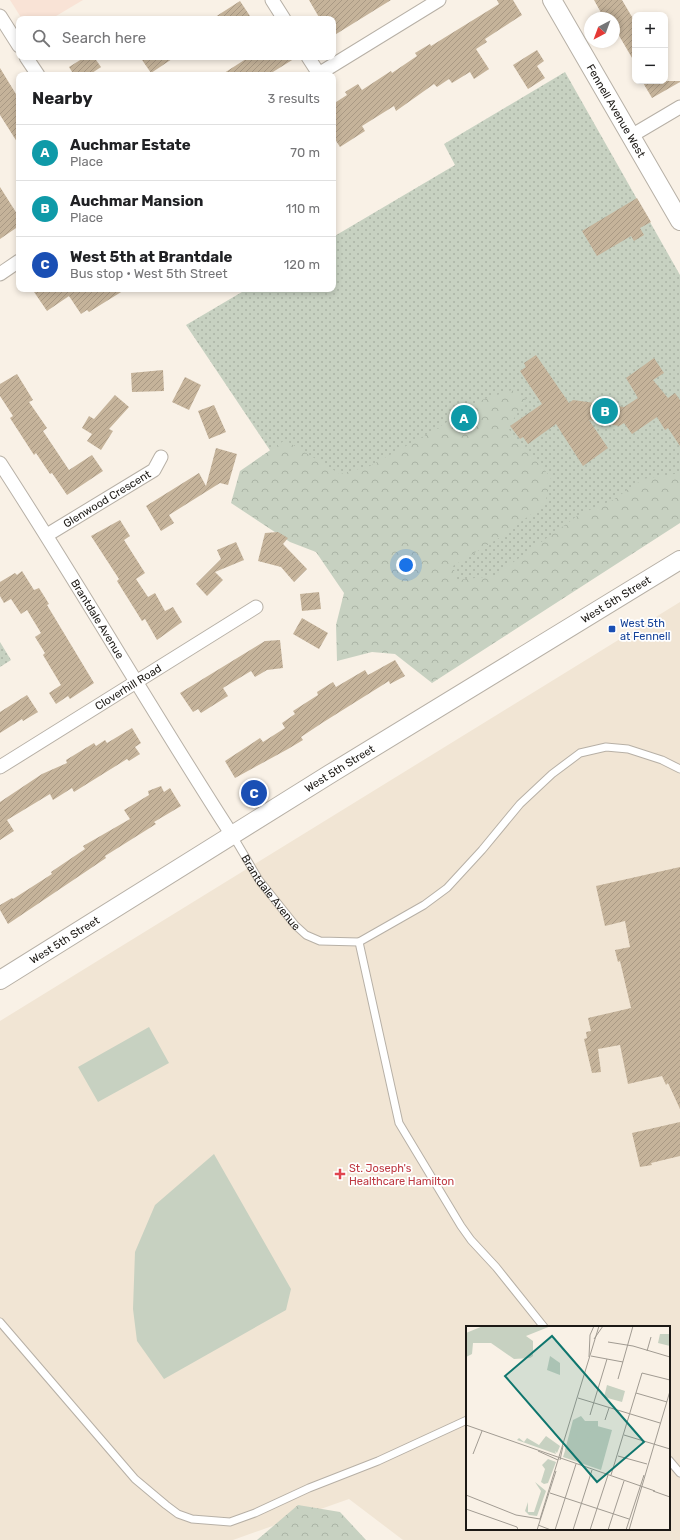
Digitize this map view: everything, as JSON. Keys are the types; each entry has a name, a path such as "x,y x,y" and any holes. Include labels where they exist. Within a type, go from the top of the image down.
{"main road":[{"name":"Fennell Avenue West","path":"552,0 680,221"},
{"name":"West 5th Street","path":"0,980 232,835 680,560"}],"street":[{"path":"272,0 282,16"},
{"path":"321,72 439,0"},
{"path":"0,16 16,41"},
{"path":"28,60 36,72"},
{"path":"310,60 317,72"},
{"path":"631,136 680,107"},
{"path":"0,274 16,263"},
{"name":"Glenwood Crescent","path":"47,535 154,470 161,457"},
{"name":"Brantdale Avenue","path":"0,463 47,535 192,774 232,835"},
{"name":"Cloverhill Road","path":"0,767 256,607"}],"lane":[{"path":"543,1326 461,1226 399,1123 359,942 424,905 447,888 482,850 520,804 552,774 580,753 606,747 628,749 662,760 680,769"},
{"name":"Brantdale Avenue","path":"232,835 259,880 295,925 306,934 320,941 359,942"},
{"path":"0,1322 135,1478 178,1514 192,1519 230,1522 254,1514 309,1488 378,1461 466,1420"},
{"path":"670,1461 680,1473"}],"shaded area":[{"path":"10,0 83,0 56,16 20,16"},
{"name":"St. Joseph's Healthcare Hamilton","path":"680,602 680,1540 403,1540 349,1499 233,1540 0,1540 0,1021"}],"green space":[{"path":"565,72 680,275 680,511 418,671 186,325 242,292 336,292 336,235 455,165 444,144"},
{"path":"512,390 526,399 508,428 519,443 551,477 545,504 499,538 453,566 457,580 494,576 580,514 613,500 643,479 680,473 680,523 432,683 395,654 372,652 337,661 336,625 344,593 316,552 290,542 231,503 240,471 285,440 340,474 370,466 435,430 476,402"},
{"path":"0,642 11,660 0,667"},
{"path":"149,1027 169,1063 98,1102 78,1067"},
{"path":"214,1154 291,1289 286,1310 164,1379 137,1341 133,1309 135,1252 155,1205"},
{"path":"298,1505 340,1512 366,1540 257,1540"}],"building":[{"path":"309,0 391,0 336,34 336,16 318,16"},
{"path":"497,0 513,0 522,15 485,39 487,42 476,49 489,69 474,79 470,72 452,83 449,79 437,87 434,84 396,111 394,106 362,126 365,131 340,147 336,141 336,102 347,95 345,92 358,84 362,90 391,71 392,73 417,56 415,53 430,44 431,46 499,4"},
{"path":"594,0 622,0 632,17 632,58 620,37 620,12 601,12"},
{"path":"240,1 250,16 217,16"},
{"path":"537,50 544,61 537,66 545,78 528,89 513,65"},
{"path":"80,60 96,60 101,67 94,72 72,72 69,67"},
{"path":"142,60 170,60 152,72 150,72"},
{"path":"244,60 292,60 273,72 226,72"},
{"path":"0,68 16,94 16,140 0,115"},
{"path":"668,81 680,81 680,82 652,98 644,84 668,84"},
{"path":"0,187 16,212 16,228 0,239"},
{"path":"637,198 651,222 640,228 644,235 634,241 631,236 597,256 582,231"},
{"path":"34,292 121,292 89,312 87,310 81,314 69,296 47,311"},
{"path":"536,355 569,403 573,400 624,407 638,398 626,378 654,358 664,373 653,380 668,398 675,393 680,400 680,446 668,428 665,430 657,417 632,434 624,423 619,426 589,420 608,448 583,466 556,424 528,444 523,437 520,439 510,426 542,404 520,371 526,367 524,363"},
{"path":"163,370 164,391 132,392 131,373"},
{"path":"17,374 33,400 29,402 47,428 43,431 69,470 92,455 103,471 67,495 52,473 50,474 36,453 34,455 10,418 13,416 0,396 0,384"},
{"path":"185,377 201,385 189,410 172,402"},
{"path":"115,395 129,407 109,429 113,431 101,450 87,441 92,434 82,428 89,416 94,419"},
{"path":"214,405 226,432 209,439 198,411"},
{"path":"216,448 237,454 228,485 220,483 169,515 174,523 161,531 146,506 199,473 206,486"},
{"path":"120,520 130,536 124,540 145,573 136,579 148,597 155,593 165,611 173,607 182,622 157,640 145,619 142,621 117,581 119,579 91,536"},
{"path":"278,532 288,538 283,544 307,569 294,582 281,567 258,561 265,533"},
{"path":"236,542 244,560 215,572 223,580 207,596 196,584 221,559 217,550"},
{"path":"22,571 34,590 39,588 49,604 47,605 94,683 70,699 68,696 56,704 49,693 61,685 43,655 45,653 35,637 41,633 27,610 21,614 11,599 4,603 0,596 0,582 15,573 17,575"},
{"path":"319,592 321,609 302,611 300,594"},
{"path":"302,618 328,633 319,649 293,634"},
{"path":"280,640 283,668 267,670 255,677 251,671 223,688 228,696 201,713 198,709 193,712 180,693 265,641"},
{"path":"395,660 405,676 390,684 389,681 301,737 303,740 235,778 225,761 260,738 263,742 285,728 282,723 295,714 293,711 318,695 317,692 333,682 336,687 365,670 368,675"},
{"path":"27,695 38,712 23,721 22,719 0,733 0,712"},
{"path":"132,728 141,743 135,747 140,754 129,761 127,759 74,792 72,788 53,800 50,794 7,820 14,831 0,840 0,802 42,774 67,763 66,760 94,743 96,746 105,740 107,743"},
{"path":"161,786 164,792 170,788 181,806 154,822 156,824 105,856 106,858 8,924 0,910 0,905 12,898 13,899 52,874 51,872 85,849 83,846 130,819 124,810 149,795 148,791"},
{"path":"680,867 680,1109 668,1083 666,1085 662,1076 628,1084 620,1045 598,1049 601,1072 592,1073 584,1039 587,1038 586,1032 591,1031 588,1018 631,1008 620,961 618,962 615,950 630,947 625,921 605,926 596,886"},
{"path":"680,1122 680,1156 651,1163 652,1165 640,1167 632,1133"}],"place":[{"name":"Auchmar Mansion","path":"605,411"},
{"name":"Auchmar Estate","path":"464,418"},
{"name":"West 5th at Fennell","path":"612,629"},
{"name":"West 5th at Brantdale","path":"254,793"},
{"name":"St. Joseph's Healthcare Hamilton","path":"340,1174"}]}
